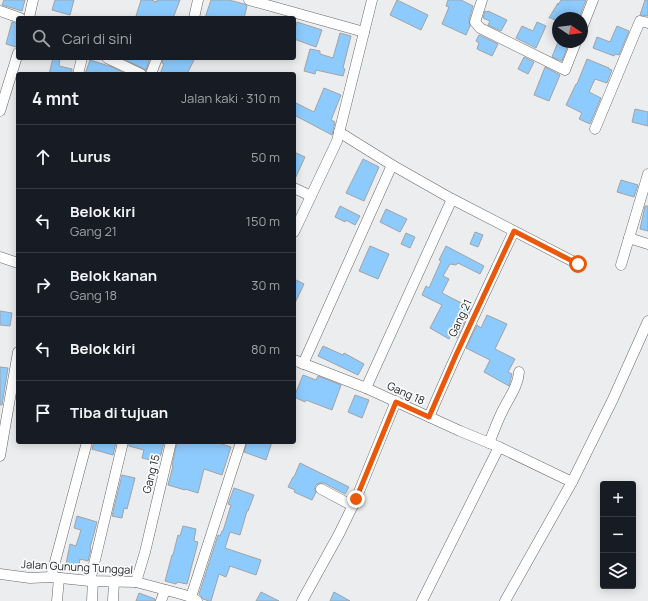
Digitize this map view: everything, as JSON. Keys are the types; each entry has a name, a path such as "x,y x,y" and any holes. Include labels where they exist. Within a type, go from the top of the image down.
{"street":[{"path":"29,16 33,0"},
{"path":"194,16 198,0"},
{"path":"249,0 364,32"},
{"path":"296,228 337,141 372,0"},
{"path":"482,0 475,22 480,28 565,70 574,48"},
{"path":"588,13 593,0"},
{"path":"273,16 276,8"},
{"path":"0,11 16,17"},
{"path":"595,129 640,21 648,23"},
{"path":"0,112 16,60"},
{"path":"78,72 82,60"},
{"path":"111,60 137,72"},
{"path":"152,72 156,60"},
{"path":"339,132 392,165 452,199 578,264"},
{"path":"298,362 392,165"},
{"path":"621,265 648,174"},
{"path":"296,189 311,196"},
{"path":"366,388 452,199"},
{"name":"Gang 21","path":"429,417 459,348 514,231"},
{"path":"629,238 648,244"},
{"path":"0,257 16,261"},
{"path":"505,601 572,482 648,321"},
{"name":"Gang 18","path":"298,362 366,388 494,445 572,482"},
{"path":"0,456 16,364"},
{"path":"422,601 494,445 496,424 516,387 519,379 519,372"},
{"path":"302,601 353,506 396,402"},
{"path":"57,601 55,578 87,444"},
{"path":"92,601 92,581 123,444"},
{"name":"Gang 15","path":"136,582 145,552 171,444"},
{"path":"194,599 240,444"},
{"path":"320,489 353,506"},
{"name":"Jalan Gunung Tunggal","path":"0,574 30,578 136,582 194,599"},
{"path":"113,601 114,582"},
{"path":"160,601 165,590"}],"building":[{"path":"4,0 25,0 22,11 2,5"},
{"path":"55,0 74,0 70,15 52,10"},
{"path":"141,0 151,0 157,2 157,0 180,0 174,16 136,16"},
{"path":"211,0 229,0 247,6 244,16 206,16"},
{"path":"397,0 428,15 421,30 390,15"},
{"path":"448,0 461,0 473,6 469,20 470,26 466,35 442,24 449,7 446,6"},
{"path":"561,0 586,0 581,12 553,12 558,3 558,5"},
{"path":"645,0 648,0 648,16 640,15"},
{"path":"485,11 507,20 501,31 488,25 490,21 483,18"},
{"path":"12,22 16,23 16,47 6,44"},
{"path":"297,22 322,30 316,47 296,40"},
{"path":"537,22 546,26 536,48 516,38 522,26 533,31"},
{"path":"617,26 629,31 619,55 615,54 614,56 593,48 597,37 610,42"},
{"path":"340,33 351,36 343,68 345,69 343,76 316,70 315,74 304,71 310,49 320,51 320,54 333,58"},
{"path":"479,35 498,44 492,56 477,49 479,43 476,41"},
{"path":"556,48 567,48 562,61 552,57"},
{"path":"524,57 534,62 528,74 518,69"},
{"path":"587,59 612,70 607,83 595,79 589,92 601,98 590,124 579,119 582,113 566,105 577,84"},
{"path":"52,60 60,60 59,66 72,69 72,72 50,72"},
{"path":"90,60 122,72 86,72"},
{"path":"126,60 149,60 146,70"},
{"path":"163,60 194,60 188,72 161,72 164,64 162,63"},
{"path":"545,67 560,75 549,101 534,95"},
{"path":"324,88 341,95 331,120 335,122 332,135 296,116 296,103 314,112"},
{"path":"635,109 648,112 648,126 632,122"},
{"path":"296,153 305,157 296,177"},
{"path":"363,159 379,167 364,201 346,193"},
{"path":"621,180 638,185 634,197 617,192"},
{"path":"340,206 360,216 355,225 346,220 345,222 335,217"},
{"path":"645,206 648,206 648,231 640,229"},
{"path":"386,209 407,219 400,232 380,222"},
{"path":"475,232 483,235 478,247 470,244"},
{"path":"406,233 415,237 410,248 401,244"},
{"path":"370,246 389,254 378,279 359,271"},
{"path":"446,246 484,266 480,274 458,263 456,265 450,264 443,276 449,279 442,293 471,308 457,338 451,335 449,339 430,328 442,305 422,295 426,286 429,288 441,261 439,260"},
{"path":"296,280 304,284 296,301"},
{"path":"0,311 12,313 10,326 0,325"},
{"path":"487,315 507,324 495,349 515,359 508,372 512,374 509,386 484,372 490,360 466,348 477,325 481,328"},
{"path":"323,346 343,355 344,353 364,364 358,375 318,356"},
{"path":"0,367 8,368 2,405 0,405"},
{"path":"303,375 316,380 318,376 341,385 332,410 306,400 305,402 296,398 296,392"},
{"path":"355,395 369,400 362,418 348,412"},
{"path":"93,444 116,444 113,455 92,449"},
{"path":"129,444 164,444 159,462 142,458 144,450 129,446"},
{"path":"177,444 222,444 231,447 222,475 204,469 198,493 168,485"},
{"path":"246,444 271,444 266,460 244,452"},
{"path":"300,463 349,487 345,494 324,483 317,484 315,486 316,492 312,500 294,492 295,490 288,487"},
{"path":"122,475 135,478 127,509 124,508 122,518 112,516"},
{"path":"234,488 254,495 247,511 240,535 230,532 225,548 261,560 256,575 230,566 226,577 219,574 211,601 209,601 203,599 199,594 218,535 220,536 223,531 231,505 228,504"},
{"path":"77,516 97,522 88,561 80,559 78,571 65,569 70,544 76,546 81,530 74,528"},
{"path":"183,526 196,529 194,541 198,542 187,584 177,582 176,584 165,581 178,535 180,536"},
{"path":"261,592 279,601 256,601"},
{"path":"334,592 350,601 330,601"},
{"path":"139,593 155,599 155,601 136,601"}],"route":[{"path":"356,499 396,402 429,417 456,355 514,231 578,264"}]}
